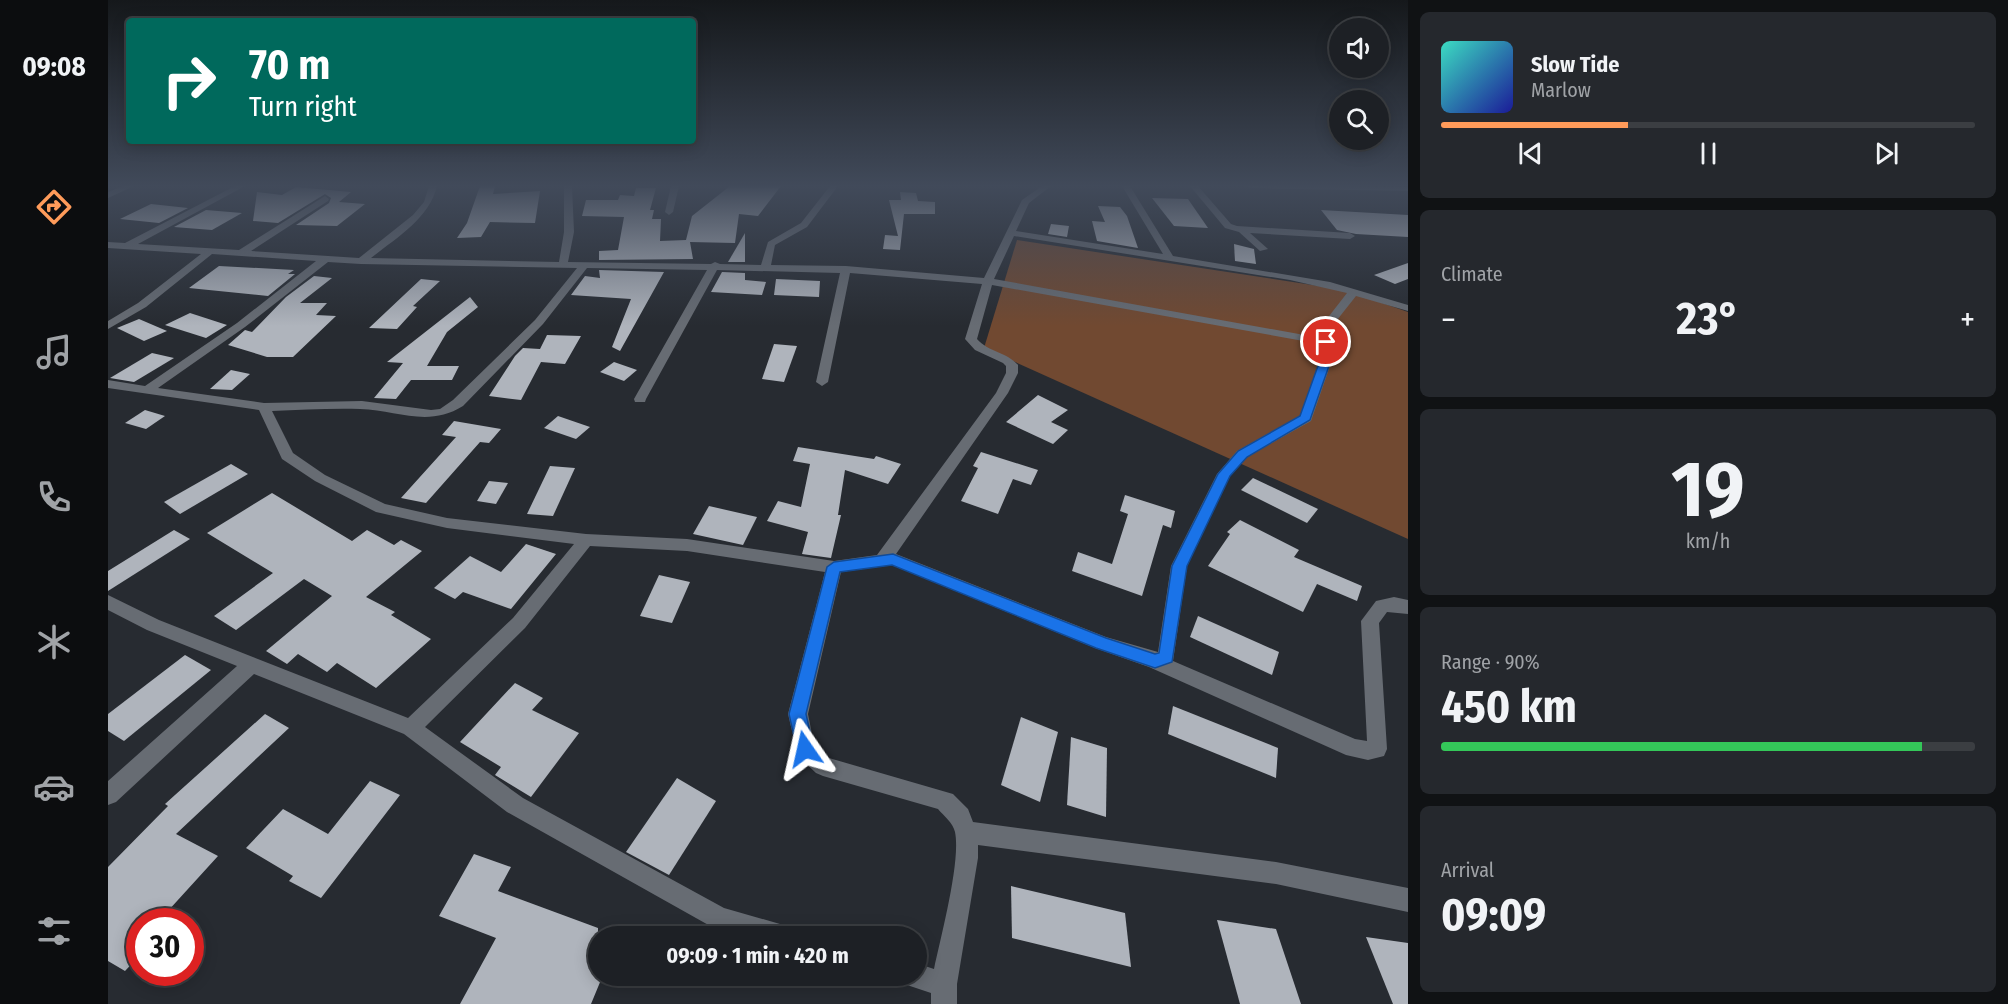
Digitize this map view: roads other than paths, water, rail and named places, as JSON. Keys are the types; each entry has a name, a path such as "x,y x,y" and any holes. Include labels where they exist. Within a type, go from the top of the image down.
{"street":[{"path":"126,246 151,233"},
{"path":"240,254 273,233"},
{"path":"361,261 396,233"},
{"path":"563,264 569,233"},
{"path":"766,267 771,244 790,233"},
{"path":"882,561 1002,393 1012,373 1012,364 1008,360 982,349 971,339 988,281 1011,233 1168,255 1290,277 1355,291 1408,308"},
{"path":"1155,233 1168,255"},
{"path":"1245,233 1263,249"},
{"path":"1283,233 1350,236"},
{"path":"108,245 361,261 715,265 846,269 988,281 1326,342"},
{"path":"108,326 142,305 209,252"},
{"path":"145,392 241,325 325,259"},
{"path":"108,384 145,392 264,407 362,405 431,414 444,411 458,403 539,322 584,265"},
{"path":"640,399 715,265"},
{"path":"822,382 846,269"},
{"path":"1155,661 1166,657 1179,566 1224,474 1242,454 1306,418 1325,363 1326,342 1332,320 1355,291"},
{"path":"264,407 287,456 321,478 381,508 447,523 586,540 687,545 834,567 893,559 1101,644 1155,661 1324,737 1368,751 1377,749 1370,621 1382,606 1394,604 1408,607"},
{"path":"411,728 519,623 586,540"},
{"path":"834,567 798,714 805,749 823,766 945,801 960,817 966,832 967,858 944,994 927,984"},
{"path":"108,602 153,625 411,728 515,805 720,919 745,926"},
{"path":"108,795 253,663"},
{"path":"966,832 1276,873 1408,900"}]}
